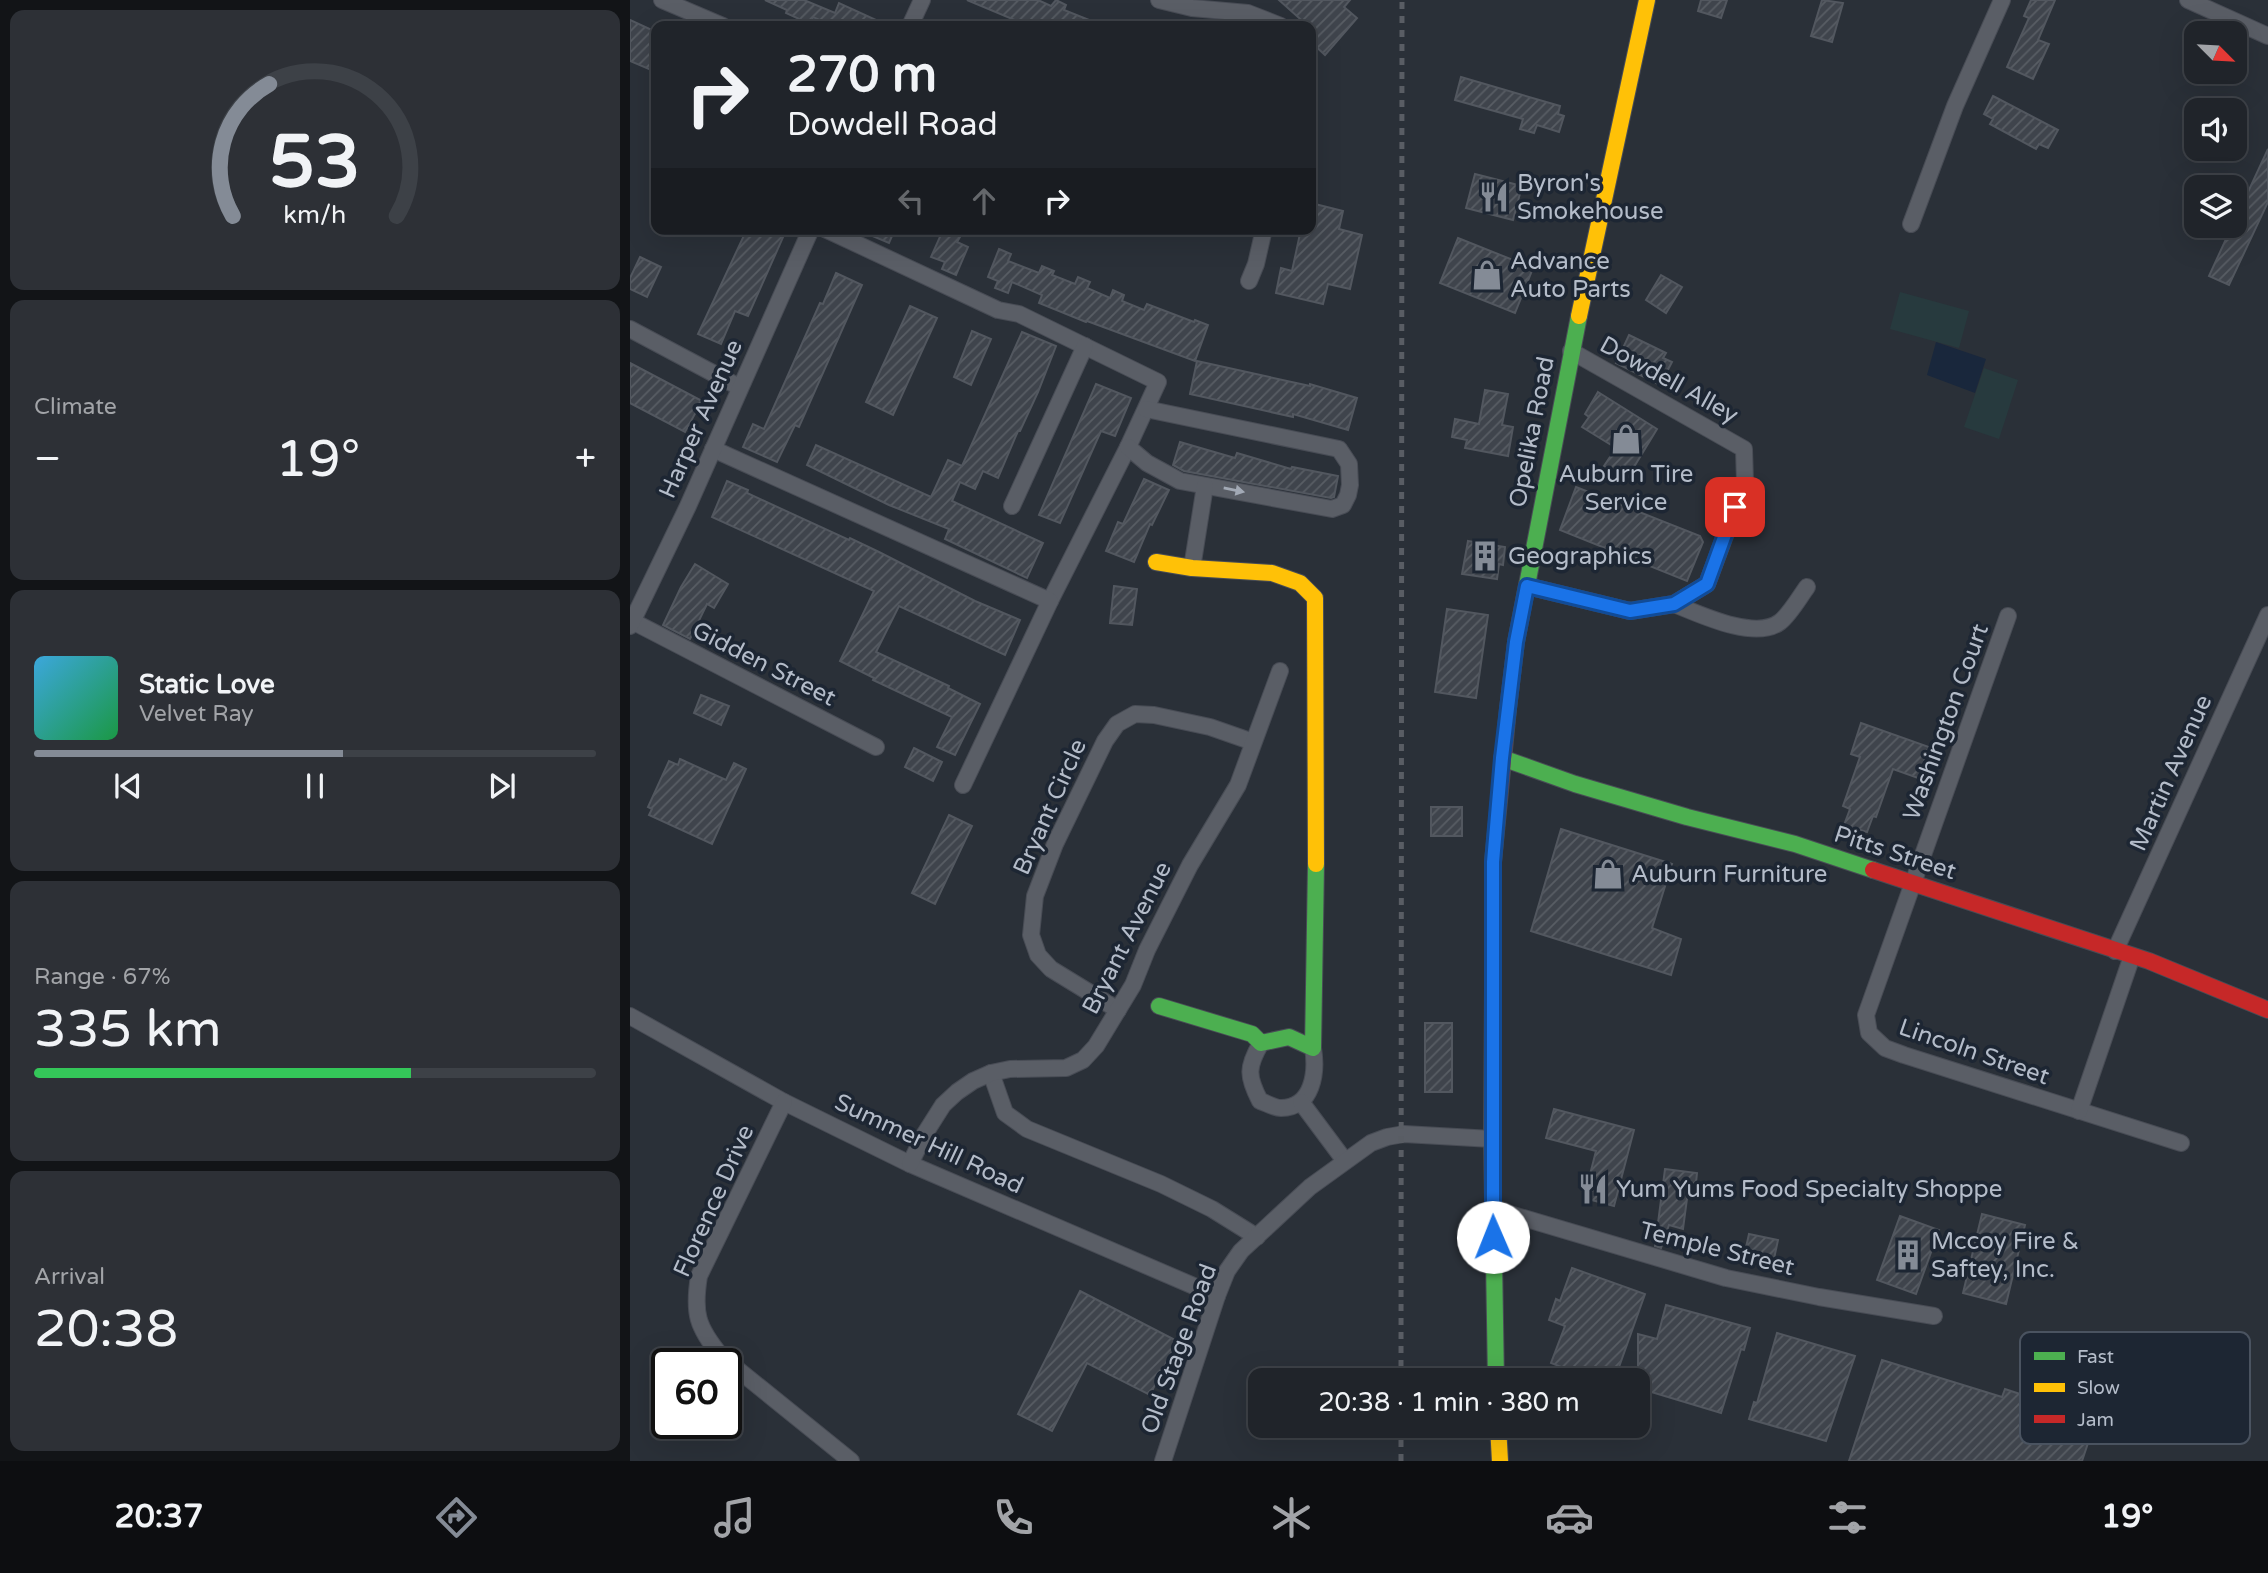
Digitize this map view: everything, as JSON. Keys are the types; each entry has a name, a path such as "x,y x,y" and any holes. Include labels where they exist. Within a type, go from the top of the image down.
{"street":[{"path":"662,0 711,21"},
{"path":"912,21 922,0"},
{"path":"1159,0 1192,8 1248,13 1268,21"},
{"name":"Opelika Road","path":"1496,1368 1492,1139 1493,862 1502,758 1516,642 1570,351 1647,0"},
{"path":"1911,224 1955,106 2002,0"},
{"path":"2188,0 2268,36"},
{"name":"Harper Avenue","path":"631,624 688,506 808,235"},
{"path":"838,235 998,310 1019,314 1158,382 963,785"},
{"path":"1249,281 1263,235"},
{"path":"630,329 739,387"},
{"path":"1012,506 1085,346"},
{"name":"Dowdell Alley","path":"1570,351 1744,449 1745,482 1707,584 1674,604"},
{"path":"1128,447 1147,463 1180,481 1332,509 1343,505 1348,495 1349,464 1339,449 1146,408"},
{"path":"713,449 1050,601"},
{"path":"1192,568 1205,486"},
{"path":"1156,562 1192,568 1272,573 1300,583 1315,598 1316,917 1313,1048 1316,1064 1313,1085 1301,1102 1291,1107 1278,1108 1260,1101 1250,1083 1250,1068 1261,1043 1289,1037 1313,1048"},
{"path":"1527,586 1630,611 1674,604 1718,622 1754,630 1779,623 1807,587"},
{"name":"Martin Avenue","path":"2115,951 2268,615"},
{"name":"Washington Court","path":"1913,883 2008,616"},
{"name":"Gidden Street","path":"631,624 876,747"},
{"name":"Bryant Avenue","path":"910,1164 943,1105 973,1081 1010,1069 1066,1069 1083,1060 1096,1046 1133,985 1147,950 1189,865 1238,785 1280,671"},
{"name":"Bryant Circle","path":"1118,1010 1051,970 1038,955 1031,935 1035,896 1055,844 1105,741 1116,724 1135,714 1154,715 1210,727 1254,742"},
{"name":"Pitts Street","path":"1502,758 1575,784 1687,817 1795,844 2132,956 2268,1010"},
{"name":"Lincoln Street","path":"1913,883 1866,1015 1869,1033 1885,1048 1894,1052 2181,1143"},
{"path":"2079,1111 2132,956"},
{"path":"1160,1006 1252,1034 1261,1043"},
{"name":"Summer Hill Road","path":"630,1016 784,1102 910,1164 1217,1296"},
{"path":"991,1073 1005,1113 1027,1129 1161,1184 1212,1209 1257,1237"},
{"name":"Florence Drive","path":"784,1102 699,1276 695,1300 698,1321 707,1339 721,1356 851,1461"},
{"path":"1301,1102 1345,1161"},
{"name":"Old Stage Road","path":"1163,1461 1217,1296 1227,1271 1241,1251 1310,1187 1371,1143 1404,1134 1492,1139"},
{"name":"Temple Street","path":"1493,1209 1726,1278 1934,1316"},
{"path":"1499,1438 1500,1461"}],"green space":[{"path":"1900,292 1969,311 1959,348 1890,329"},
{"path":"1984,368 2018,380 1999,439 1964,427"}],"water":[{"path":"1936,342 1986,359 1975,393 1927,375"}],"building":[{"path":"765,0 804,0 835,13 839,3 878,21 822,21 813,17 811,21 803,21 786,13 787,10"},
{"path":"967,0 1038,0 1051,6 1056,0 1066,5 1064,10 1092,21 1017,21"},
{"path":"1279,0 1350,0 1344,7 1357,18 1325,55 1316,47 1316,21 1302,21"},
{"path":"1701,0 1727,0 1721,18 1698,11"},
{"path":"1822,0 1843,3 1832,42 1811,36"},
{"path":"2031,0 2055,0 2038,40 2049,44 2033,79 2007,67 2029,18 2024,16"},
{"path":"630,20 651,30 651,70 630,61"},
{"path":"1461,77 1560,106 1558,114 1564,116 1559,132 1537,125 1534,133 1520,129 1523,119 1455,100"},
{"path":"1993,96 2058,130 2048,148 2039,144 2036,149 1990,124 1993,119 1984,114"},
{"path":"2268,149 2268,202 2229,285 2209,276 2226,238 2247,238 2247,194"},
{"name":"Byron's Smokehouse","path":"1475,174 1522,186 1513,220 1466,208"},
{"path":"1316,204 1343,211 1339,229 1362,235 1350,289 1328,284 1323,304 1276,293 1281,268 1292,271 1300,235 1316,235"},
{"path":"744,235 784,235 748,316 735,311 721,344 698,334"},
{"path":"870,235 892,235 889,243"},
{"path":"941,235 960,237 957,242 968,247 956,275 942,269 945,262 931,257"},
{"name":"Advance Auto Parts","path":"1458,238 1533,268 1515,313 1440,283"},
{"path":"999,249 1011,254 1008,261 1039,273 1042,266 1054,271 1052,275 1075,284 1078,277 1090,282 1087,288 1110,298 1113,290 1124,295 1122,301 1144,310 1147,304 1208,325 1195,361 1039,303 1042,295 1012,282 1008,293 995,288 998,281 988,277"},
{"path":"640,257 661,267 647,297 630,289 630,278"},
{"path":"836,273 862,285 799,427 795,425 777,462 743,447 753,424 764,429"},
{"path":"1661,275 1682,287 1666,313 1646,300"},
{"path":"910,306 937,318 893,415 866,402"},
{"path":"972,331 991,339 971,385 954,377"},
{"path":"1022,332 1056,346 1038,392 998,478 983,471 975,489 960,482 952,501 1043,543 1027,578 945,539 949,529 889,505 807,465 816,445 931,497 948,460 962,466"},
{"path":"1629,335 1666,353 1663,358 1672,362 1660,385 1616,363"},
{"path":"1197,361 1310,384 1357,398 1348,430 1293,414 1293,417 1190,394"},
{"path":"630,363 702,401 685,432 630,403"},
{"path":"1096,384 1131,398 1115,436 1101,431 1060,523 1039,515"},
{"path":"1485,390 1508,394 1502,425 1513,427 1508,456 1465,448 1467,440 1452,437 1455,419 1479,424"},
{"name":"Auburn Tire Service","path":"1598,392 1657,429 1626,480 1604,466 1616,448 1582,427 1589,417 1585,414"},
{"path":"1180,442 1235,458 1237,453 1291,469 1292,467 1338,476 1334,497 1184,471 1173,465"},
{"path":"1144,479 1169,490 1152,525 1150,524 1134,562 1106,551 1118,522 1123,524"},
{"path":"727,481 748,490 747,493 849,540 850,538 975,601 1020,620 1005,655 899,606 876,652 949,686 948,688 980,704 955,755 937,747 952,717 873,680 874,678 840,661 874,591 712,517"},
{"path":"1576,487 1700,536 1703,542 1687,581 1560,530"},
{"name":"Geographics","path":"1468,541 1505,547 1503,565 1499,564 1497,579 1462,574"},
{"path":"695,564 728,584 714,608 707,604 690,639 663,625"},
{"path":"1114,586 1137,589 1132,625 1110,623"},
{"path":"1447,609 1488,615 1476,698 1435,692"},
{"path":"701,695 729,706 721,725 694,713"},
{"path":"1861,723 1929,747 1918,778 1893,769 1876,817 1873,816 1867,832 1844,825 1850,809 1843,806 1860,757 1851,754"},
{"path":"914,748 942,762 933,781 905,767"},
{"path":"680,759 726,780 734,763 746,769 712,844 649,815 652,809 648,807 669,761 678,765"},
{"path":"1431,807 1462,807 1462,836 1431,836"},
{"path":"949,815 972,826 935,904 912,893"},
{"path":"1561,829 1672,864 1652,928 1681,939 1671,975 1531,931"},
{"path":"1425,1023 1452,1023 1452,1092 1425,1092"},
{"path":"1554,1109 1634,1130 1614,1206 1584,1198 1596,1151 1546,1138"},
{"path":"1665,1169 1697,1173 1695,1192 1688,1191 1683,1229 1669,1225 1661,1248 1655,1246"},
{"path":"1982,1214 2025,1225 2006,1304 1963,1293"},
{"name":"Mccoy Fire & Saftey, Inc.","path":"1900,1216 1939,1230 1916,1294 1877,1280"},
{"path":"1749,1234 1778,1240 1772,1268 1750,1263 1753,1253 1745,1252"},
{"path":"1572,1268 1645,1294 1619,1368 1564,1368 1551,1363 1565,1326 1549,1320 1556,1299 1560,1301"},
{"path":"1080,1291 1177,1341 1150,1395 1087,1363 1052,1431 1018,1414"},
{"path":"1666,1305 1750,1328 1721,1413 1650,1392 1650,1368 1638,1368 1638,1334 1657,1339"},
{"path":"1777,1333 1855,1356 1826,1441 1749,1419 1754,1402 1757,1403"},
{"path":"1882,1360 2002,1397 2005,1389 2020,1394 2020,1444 2088,1444 2082,1461 1849,1461"}],"railway":[{"path":"1401,1368 1402,0"},
{"path":"1401,1438 1401,1461"}],"traffic: fast":[{"path":"1508,709 1516,642 1579,316"},
{"path":"1502,758 1575,784 1687,817 1795,844 1873,870"},
{"path":"1159,1006 1252,1034 1261,1043 1289,1037 1313,1048 1316,864"},
{"path":"1493,987 1492,1139 1496,1368"}],"traffic: slow":[{"path":"1579,316 1647,0"},
{"path":"1156,562 1192,568 1272,573 1300,583 1315,598 1316,864"},
{"path":"1499,1438 1500,1461"}],"traffic: jam":[{"path":"1493,987 1493,862 1508,709"},
{"path":"1873,870 2149,961 2268,1010"}],"place":[{"name":"Byron's Smokehouse","path":"1494,197"},
{"name":"Advance Auto Parts","path":"1487,275"},
{"name":"Auburn Tire Service","path":"1626,439"},
{"name":"Geographics","path":"1485,556"},
{"name":"Auburn Furniture","path":"1608,874"},
{"name":"Yum Yums Food Specialty Shoppe","path":"1593,1189"},
{"name":"Mccoy Fire & Saftey, Inc.","path":"1908,1255"}],"route":[{"path":"1493,1237 1493,862 1516,642 1527,586 1630,611 1674,604 1707,584 1735,507"}]}
